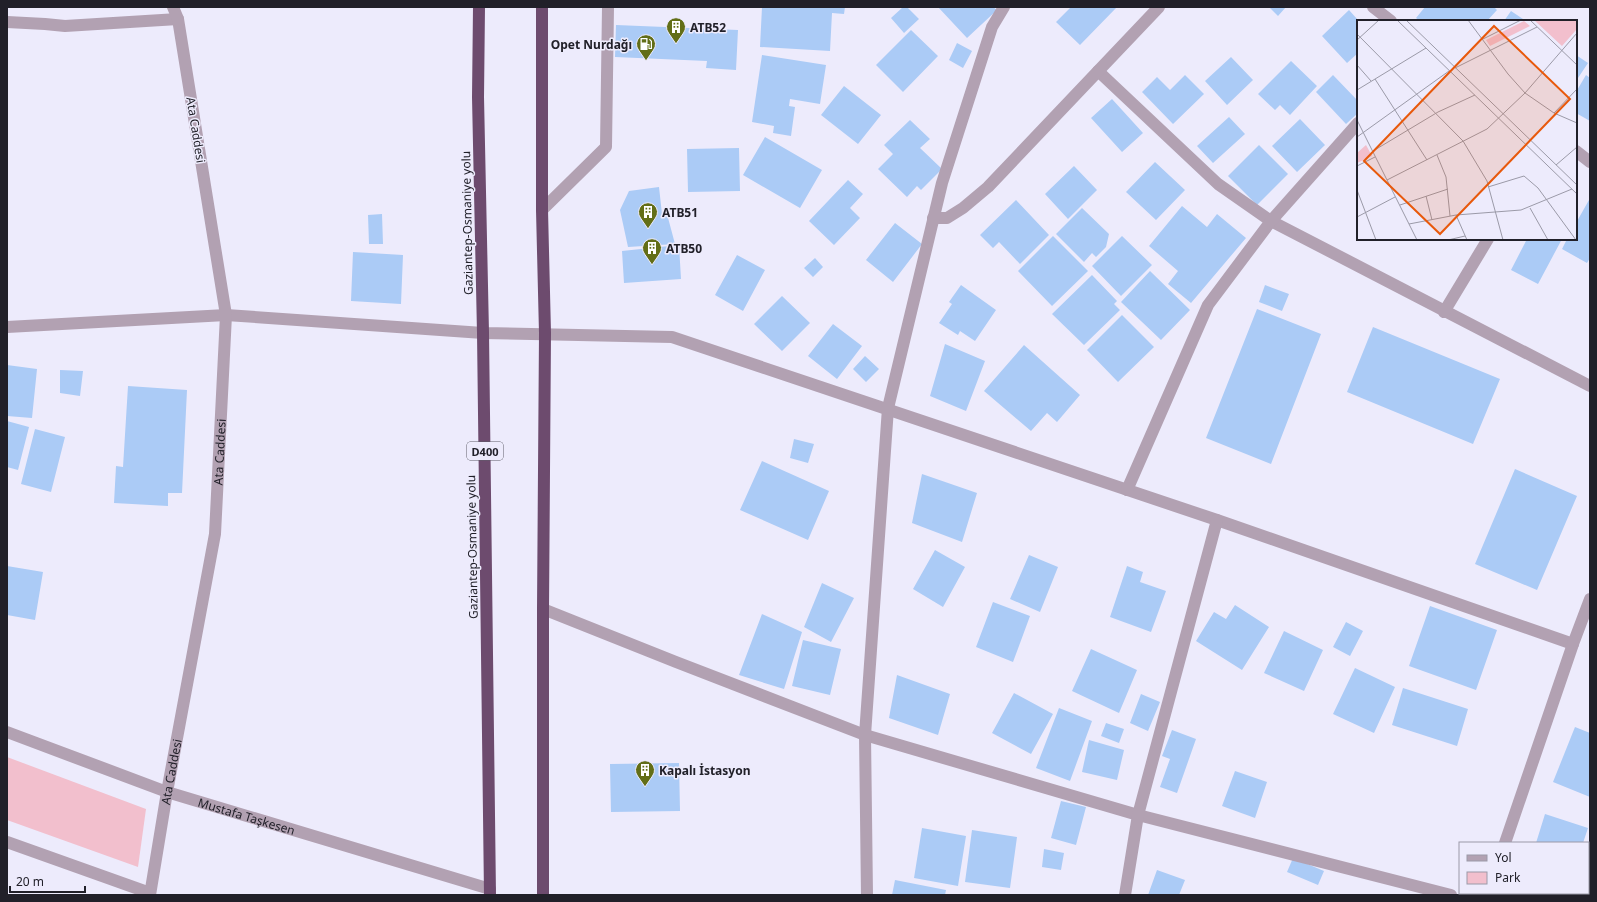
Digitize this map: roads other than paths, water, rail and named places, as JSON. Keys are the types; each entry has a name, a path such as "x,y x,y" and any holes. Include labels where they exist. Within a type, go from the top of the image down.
{"highway":[{"name":"Gaziantep-Osmaniye yolu","path":"479,7 478,97 483,333 490,892"},
{"path":"542,7 542,210 545,333 543,895"}],"street":[{"name":"Ata Caddesi","path":"150,894 167,792 215,534 226,315 178,19 173,7"},
{"path":"542,210 606,148 608,7"},
{"path":"867,895 864,735 888,408 942,182 992,27 1004,7"},
{"path":"933,218 947,218 964,208 988,187 1159,7"},
{"path":"7,22 65,26 178,19"},
{"path":"1098,72 1218,184 1271,221 1444,312 1590,386"},
{"path":"1127,490 1208,305 1271,221 1357,124"},
{"path":"1577,153 1590,162"},
{"path":"1444,312 1487,240"},
{"path":"7,327 226,315 483,333 545,333 672,337 888,408 1217,520 1573,644"},
{"path":"1124,895 1138,815 1217,520"},
{"path":"1505,842 1573,644 1590,599"},
{"path":"543,609 864,735 1138,815 1450,895"},
{"name":"Mustafa Taşkesen","path":"7,732 167,792 490,892"},
{"path":"7,842 150,894"}],"place":[{"name":"ATB52","path":"676,44"},
{"name":"Opet Nurdağı","path":"646,61"},
{"name":"ATB51","path":"648,229"},
{"name":"ATB50","path":"652,265"},
{"name":"Kapalı İstasyon","path":"645,787"}]}
